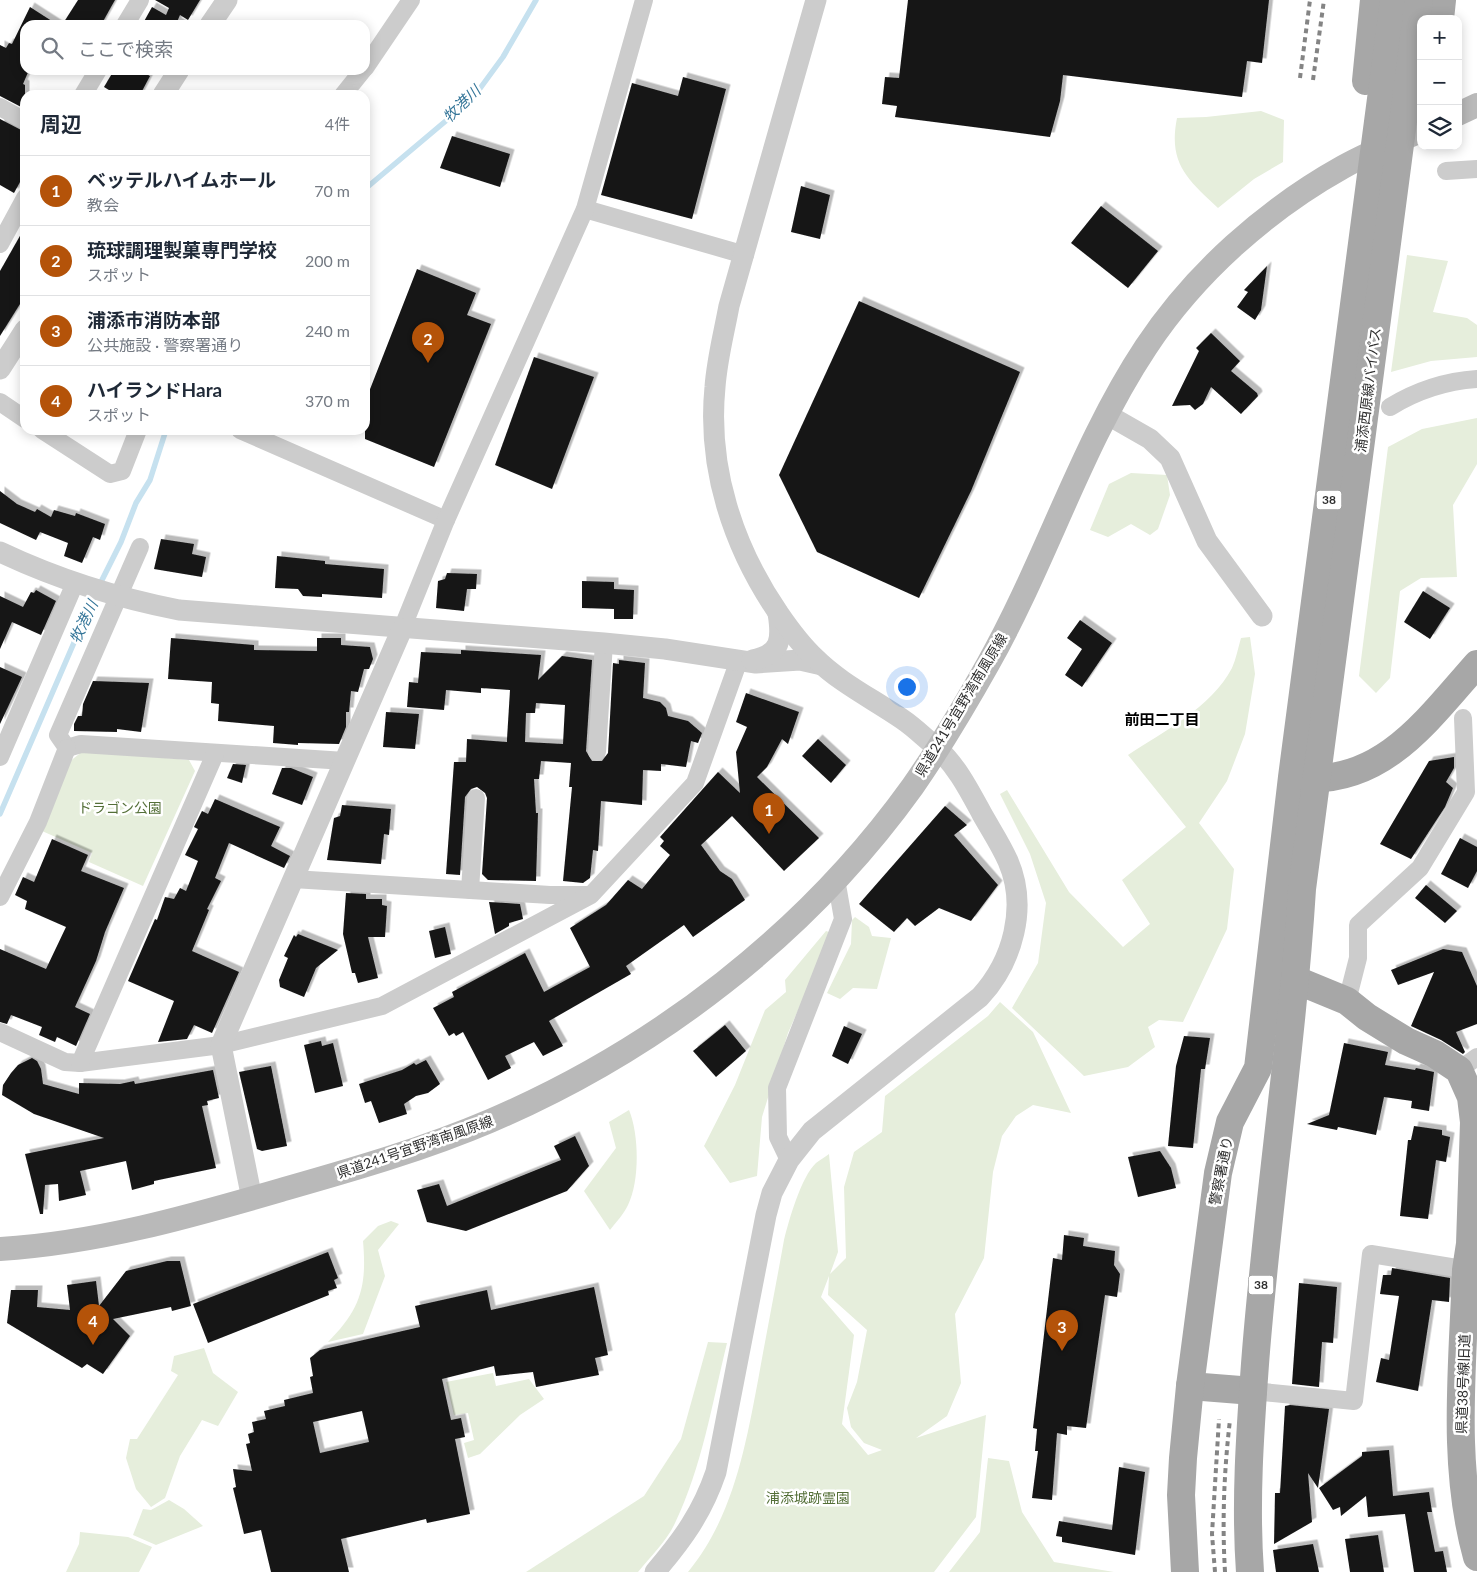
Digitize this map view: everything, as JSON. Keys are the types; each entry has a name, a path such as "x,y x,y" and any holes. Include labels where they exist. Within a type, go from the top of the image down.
{"main road":[{"path":"1366,155 1362,122 1374,0"},
{"name":"浦添西原線バイパス","path":"1304,778 1378,223 1394,0"},
{"name":"浦添西原線バイパス","path":"1378,223 1435,6"},
{"path":"1462,112 1477,106"},
{"name":"県道241号宜野湾南風原線","path":"0,1249 61,1243 127,1232 373,1164 438,1142 508,1113 572,1081 645,1038 706,996 761,952 836,878 883,825 938,749 1007,627 1108,415 1142,354 1168,316 1228,251 1315,184 1366,155 1417,132"},
{"path":"1304,778 1347,774 1385,758 1406,743 1477,664"},
{"name":"38","path":"1250,1572 1247,1509 1253,1391 1262,1277 1296,980 1302,890 1304,778"},
{"name":"警察署通り","path":"1184,1572 1181,1495 1190,1386 1218,1173 1230,1122 1258,1068 1304,778"},
{"name":"県道38号線旧道","path":"1296,980 1347,1001 1406,1041 1435,1054 1468,1064 1475,1147 1470,1244 1472,1271 1460,1432 1465,1504 1477,1557"},
{"path":"1190,1386 1253,1391"}],"street":[{"path":"128,20 140,0"},
{"path":"213,20 226,0"},
{"path":"370,60 411,0"},
{"path":"252,1199 221,1045 402,629 446,520 586,209 644,0"},
{"path":"655,1572 704,1506 716,1472 766,1215 772,1194 789,1160 807,1137 826,1118 968,1009 991,985 1007,957 1014,938 1015,888 1008,861 960,773 938,749 902,718 846,683 822,665 795,637 778,612 744,553 729,515 718,476 714,432 715,388 720,348 816,0"},
{"path":"86,90 95,75"},
{"path":"166,90 177,75"},
{"path":"347,90 359,75"},
{"path":"0,108 20,118"},
{"path":"1446,171 1477,169"},
{"path":"0,244 20,207"},
{"path":"586,209 745,255"},
{"path":"0,369 20,338"},
{"path":"1390,407 1421,392 1444,384 1477,379"},
{"path":"0,402 20,415"},
{"path":"1108,415 1150,439 1170,458 1207,541 1262,616"},
{"path":"50,435 110,474 122,471 136,435"},
{"path":"251,435 446,520"},
{"path":"67,748 58,735 114,595 140,547"},
{"path":"0,552 80,585 170,609 209,614 604,643 665,649 766,664 800,660 822,665"},
{"path":"2,748 80,585"},
{"path":"739,660 762,658 777,646 781,639 778,612"},
{"path":"597,752 604,643"},
{"path":"0,1032 65,1062 80,1063 221,1045 382,1006 591,895 695,783 739,660"},
{"path":"1347,1001 1358,958 1358,925 1420,868 1466,792 1470,717 1451,716 1436,710"},
{"path":"67,748 81,744 345,761"},
{"path":"0,898 38,822 67,748"},
{"path":"80,1063 215,754"},
{"path":"470,890 476,798"},
{"path":"789,1160 778,1137 777,1088 843,919 836,878"},
{"path":"293,879 591,895"},
{"path":"1253,1391 1354,1401 1370,1254 1472,1271"}],"green space":[{"path":"1261,111 1284,120 1283,162 1254,179 1218,208 1197,188 1182,169 1175,147 1177,118"},
{"path":"1407,255 1448,261 1433,312 1467,318 1477,325 1477,357 1431,361 1391,372"},
{"path":"1477,418 1477,464 1453,505 1457,577 1421,578 1400,591 1390,678 1376,693 1359,676 1388,447 1422,429"},
{"path":"1131,473 1167,475 1170,495 1158,529 1150,535 1131,524 1108,537 1090,530 1109,484"},
{"path":"1250,637 1255,674 1245,734 1227,781 1199,823 1234,869 1227,929 1183,1022 1159,1020 1148,1027 1155,1047 1128,1067 1084,1076 1012,1008 1038,963 1046,903 1030,854 1000,794 1007,790 1069,892 1123,947 1150,924 1122,880 1186,827 1128,755 1186,717 1212,695 1232,668 1241,638"},
{"name":"ドラゴン公園","path":"83,751 189,760 195,771 143,886 89,862 92,853 42,831 69,762"},
{"path":"855,917 869,927 872,936 891,938 877,989 853,988 840,999 827,993 851,944 852,920"},
{"path":"826,931 832,933 788,1033 762,1117 757,1176 730,1183 704,1146 735,1085 765,1010 786,992 785,980"},
{"name":"浦添城跡霊園","path":"1000,1002 1033,1032 1071,1113 1033,1105 1016,1116 1002,1136 993,1172 984,1258 955,1314 961,1383 947,1416 916,1438 986,1415 976,1517 934,1572 688,1572 704,1550 717,1527 736,1478 749,1427 784,1240 796,1199 805,1178 816,1163 829,1154 838,1252 830,1274 846,1258 844,1187 854,1152 882,1132 885,1096 988,1016","holes":["829,1276 828,1295 867,1330 857,1382 847,1408 851,1427 864,1443 882,1450 868,1455 842,1424 854,1335 821,1297"]},
{"path":"629,1110 636,1144 635,1183 626,1208 610,1230 584,1191 616,1148 609,1122"},
{"path":"391,1221 399,1224 378,1250 385,1276 363,1334 328,1342 348,1319 359,1296 364,1271 363,1241 378,1226"},
{"path":"708,1342 727,1343 706,1435 692,1480 672,1530 663,1542 638,1572 526,1572 644,1496 681,1439"},
{"path":"204,1348 213,1373 238,1392 218,1426 202,1420 180,1456 165,1498 151,1507 136,1489 126,1458 130,1439 137,1439 178,1375 171,1371 174,1356"},
{"path":"493,1373 496,1386 529,1379 544,1399 520,1415 480,1454 468,1458 464,1443 474,1440 468,1413 454,1415 446,1382"},
{"path":"988,1458 1009,1461 1022,1512 1054,1562 1114,1572 949,1572 980,1532"},
{"path":"169,1500 184,1509 203,1526 156,1545 133,1535 143,1509 151,1510"},
{"path":"80,1532 128,1537 152,1547 139,1572 66,1572 79,1544"}],"building":[{"path":"78,0 115,0 104,20 65,20"},
{"path":"155,0 200,0 188,20 180,15 178,20 145,20 152,7 166,15 169,8"},
{"path":"908,0 1269,0 1262,63 1247,61 1242,97 1063,75 1060,101 1050,137 895,117 897,106 882,104 885,77 899,78"},
{"path":"30,7 50,20 24,20"},
{"path":"20,28 20,75 27,75 23,84 25,85 25,90 20,90 20,106 0,96 0,45 6,48 9,43 12,44"},
{"path":"111,75 150,76 143,90 109,90 104,87"},
{"path":"683,77 726,89 692,219 601,195 632,83 678,96"},
{"path":"0,119 20,129 20,182 14,193 0,185"},
{"path":"452,136 510,154 500,187 440,168"},
{"path":"801,186 830,195 820,239 791,232"},
{"path":"1101,206 1158,251 1128,288 1071,243"},
{"path":"20,236 20,304 0,336 0,271"},
{"path":"1267,266 1261,310 1255,320 1237,307 1248,292 1244,290"},
{"path":"417,269 476,293 467,315 491,324 434,467 365,439 365,435 370,435 370,389"},
{"path":"859,301 1020,372 971,491 919,598 817,552 779,475"},
{"path":"1211,333 1240,361 1231,371 1257,393 1258,396 1241,414 1211,387 1203,404 1195,410 1190,405 1172,406 1199,351 1196,348"},
{"path":"534,357 594,377 552,489 495,465"},
{"path":"0,491 17,504 35,512 37,509 51,517 54,510 75,516 76,513 105,524 100,540 93,537 82,563 64,556 68,543 40,532 36,540 0,523"},
{"path":"161,539 194,544 192,554 206,557 202,577 154,569"},
{"path":"277,556 325,561 325,564 384,569 382,598 322,594 322,597 303,596 298,589 275,588"},
{"path":"447,573 477,574 476,589 467,589 464,611 436,608 438,581 445,579"},
{"path":"582,581 614,582 614,589 634,590 633,619 614,619 614,609 582,608"},
{"path":"36,590 56,601 41,635 12,622 0,649 0,596 23,607 31,592 34,593"},
{"path":"1423,591 1450,608 1430,639 1404,622"},
{"path":"1080,620 1112,643 1082,687 1065,675 1082,649 1067,638"},
{"path":"171,638 254,645 254,650 317,651 317,638 341,638 341,645 370,647 373,659 369,669 364,669 358,692 351,691 349,712 346,712 346,727 339,744 298,743 298,745 273,743 274,726 218,721 219,704 211,703 212,682 168,679"},
{"path":"461,650 541,655 538,680 562,656 592,660 586,751 592,761 602,761 608,753 613,663 619,664 619,660 645,663 643,698 660,702 666,708 668,716 688,721 702,733 698,743 691,741 686,767 661,764 661,771 643,770 642,805 601,801 598,851 593,850 590,878 583,883 563,881 572,787 569,787 571,763 541,761 539,779 534,779 536,813 538,813 536,881 488,880 482,874 487,798 485,793 477,787 471,789 465,797 460,875 446,874 454,762 466,762 467,739 507,742 510,690 481,688 481,693 446,690 444,710 407,707 409,682 418,683 421,652 461,654","holes":["536,703 565,705 563,744 525,742 526,713 535,713"]},
{"path":"0,667 22,677 0,724"},
{"path":"93,681 149,683 141,732 117,729 117,732 74,731 74,724 78,716 82,716 83,704"},
{"path":"746,693 799,712 788,744 782,739 767,767 757,777 819,838 784,871 732,816 701,845 720,871 732,879 745,900 693,937 684,925 626,966 631,974 549,1021 563,1046 543,1056 534,1042 505,1056 511,1068 488,1080 463,1032 456,1036 454,1033 449,1036 433,1008 454,997 452,992 525,953 544,992 590,967 570,928 606,905 628,880 642,889 670,855 660,846 664,841 660,837 718,772 740,793 736,752 747,727 736,722"},
{"path":"386,712 419,714 415,749 383,747"},
{"path":"818,739 846,765 831,783 802,756"},
{"path":"1454,757 1454,768 1446,782 1453,788 1445,807 1411,859 1380,844 1429,761"},
{"path":"233,764 246,765 242,783 227,778"},
{"path":"282,768 291,768 313,777 302,805 272,794"},
{"path":"215,799 280,827 271,846 290,856 284,868 229,843 215,878 221,881 207,909 209,910 192,951 239,972 212,1033 194,1025 187,1039 158,1042 174,1001 128,981 155,919 157,920 165,897 174,899 180,888 186,891 198,861 185,855 198,829 194,827 202,811 208,814"},
{"path":"342,805 391,809 389,835 384,834 381,864 327,860 334,818 340,816"},
{"path":"945,806 967,825 954,835 998,885 971,921 939,908 915,926 907,918 894,932 859,904"},
{"path":"1460,838 1477,847 1477,871 1468,888 1441,874"},
{"path":"52,839 88,855 81,871 124,888 105,932 96,961 75,1007 90,1014 76,1046 57,1037 55,1042 39,1035 42,1027 11,1015 7,1024 0,1022 0,949 46,969 66,927 25,909 27,901 15,895 23,877 34,882"},
{"path":"1426,885 1457,911 1445,923 1415,898"},
{"path":"346,893 366,894 366,899 382,899 382,905 387,906 385,937 368,937 378,978 358,983 355,973 352,973 343,934"},
{"path":"489,902 520,904 523,919 509,923 509,926 495,934"},
{"path":"445,927 451,954 435,958 429,931"},
{"path":"298,934 338,950 316,968 304,997 280,987 279,980 288,958 284,956 294,935 296,937"},
{"path":"1443,949 1462,952 1477,986 1477,1024 1456,1032 1465,1052 1463,1054 1441,1040 1411,1026 1434,972 1398,985 1391,970"},
{"path":"725,1025 746,1051 716,1077 693,1051"},
{"path":"844,1026 862,1034 848,1064 832,1056"},
{"path":"1184,1036 1210,1038 1205,1069 1201,1069 1193,1148 1168,1146 1176,1066"},
{"path":"321,1041 322,1046 333,1043 343,1086 315,1093 304,1045"},
{"path":"1344,1043 1388,1052 1385,1065 1434,1072 1429,1111 1411,1108 1412,1101 1384,1097 1376,1135 1338,1127 1337,1130 1307,1124 1329,1115"},
{"path":"32,1058 37,1061 41,1069 43,1084 79,1094 79,1083 120,1084 134,1081 135,1084 213,1070 219,1098 207,1101 208,1105 202,1106 216,1168 154,1181 154,1184 132,1190 126,1161 80,1171 86,1195 59,1201 58,1184 45,1185 43,1214 40,1214 25,1154 104,1138 34,1114 2,1095 3,1085 11,1073 18,1065"},
{"path":"426,1060 440,1084 428,1093 416,1096 404,1104 407,1114 379,1123 371,1101 365,1103 359,1084"},
{"path":"271,1066 287,1146 262,1151 257,1149 239,1072"},
{"path":"1414,1126 1442,1130 1442,1135 1450,1137 1446,1162 1436,1160 1428,1219 1400,1216 1408,1140 1411,1140"},
{"path":"575,1136 589,1166 567,1191 466,1231 427,1222 417,1190 439,1184 447,1206 561,1160 554,1146"},
{"path":"1160,1151 1171,1168 1176,1188 1138,1197 1128,1157"},
{"path":"1064,1235 1084,1238 1083,1246 1115,1251 1114,1265 1120,1274 1117,1297 1105,1295 1086,1428 1067,1426 1067,1435 1057,1433 1052,1500 1032,1498 1038,1451 1035,1451 1037,1429 1033,1428 1053,1258 1062,1260"},
{"path":"328,1252 338,1278 334,1280 337,1288 328,1291 329,1295 208,1343 193,1304"},
{"path":"167,1261 180,1261 191,1306 172,1311 171,1307 113,1319 130,1336 103,1374 87,1364 82,1368 7,1323 11,1290 38,1290 37,1307 70,1310 67,1285 96,1281 99,1306 126,1271"},
{"path":"1392,1268 1450,1278 1449,1302 1432,1300 1418,1391 1376,1382 1381,1358 1389,1360 1399,1296 1380,1294 1383,1275 1391,1275"},
{"path":"1299,1283 1337,1287 1333,1343 1322,1342 1319,1387 1292,1384"},
{"path":"594,1287 608,1355 595,1358 599,1375 536,1387 533,1372 496,1376 494,1366 442,1379 451,1420 461,1418 465,1437 455,1439 470,1514 427,1523 426,1519 341,1539 349,1572 271,1572 261,1530 244,1534 233,1488 236,1487 233,1469 252,1471 246,1444 250,1443 248,1434 254,1432 252,1422 266,1419 264,1411 285,1406 284,1400 313,1393 310,1377 313,1376 310,1358 320,1350 420,1327 415,1306 487,1290 491,1310","holes":["362,1411 369,1442 320,1453 313,1422"]},
{"path":"1285,1406 1329,1409 1318,1488 1308,1473 1312,1522 1274,1544 1275,1493 1280,1493"},
{"path":"1389,1450 1393,1496 1429,1492 1432,1512 1427,1512 1435,1552 1443,1551 1447,1572 1414,1572 1405,1514 1368,1517 1366,1496 1341,1516 1340,1507 1333,1510 1319,1488 1362,1456 1362,1452"},
{"path":"1119,1467 1145,1472 1135,1555 1062,1542 1062,1537 1056,1536 1059,1521 1112,1530"},
{"path":"1378,1535 1384,1572 1350,1572 1345,1539"},
{"path":"1313,1544 1319,1572 1276,1572 1273,1550"}],"waterway":[{"name":"牧港川","path":"370,185 473,98 503,57 536,0"},
{"name":"牧港川","path":"99,586 121,542 136,503 150,480 164,435"},
{"name":"牧港川","path":"0,814 95,594"}],"railway":[{"path":"1300,78 1310,0"},
{"path":"1313,80 1324,0"},
{"path":"1215,1572 1212,1534 1219,1419"},
{"path":"1225,1572 1224,1496 1230,1420"}],"place":[{"name":"琉球調理製菓専門学校","path":"428,363"},
{"name":"ベッテルハイムホール","path":"769,834"},
{"name":"ハイランドHara","path":"93,1345"},
{"name":"浦添市消防本部","path":"1062,1351"}],"district":[{"name":"前田二丁目","path":"1162,720"}]}
